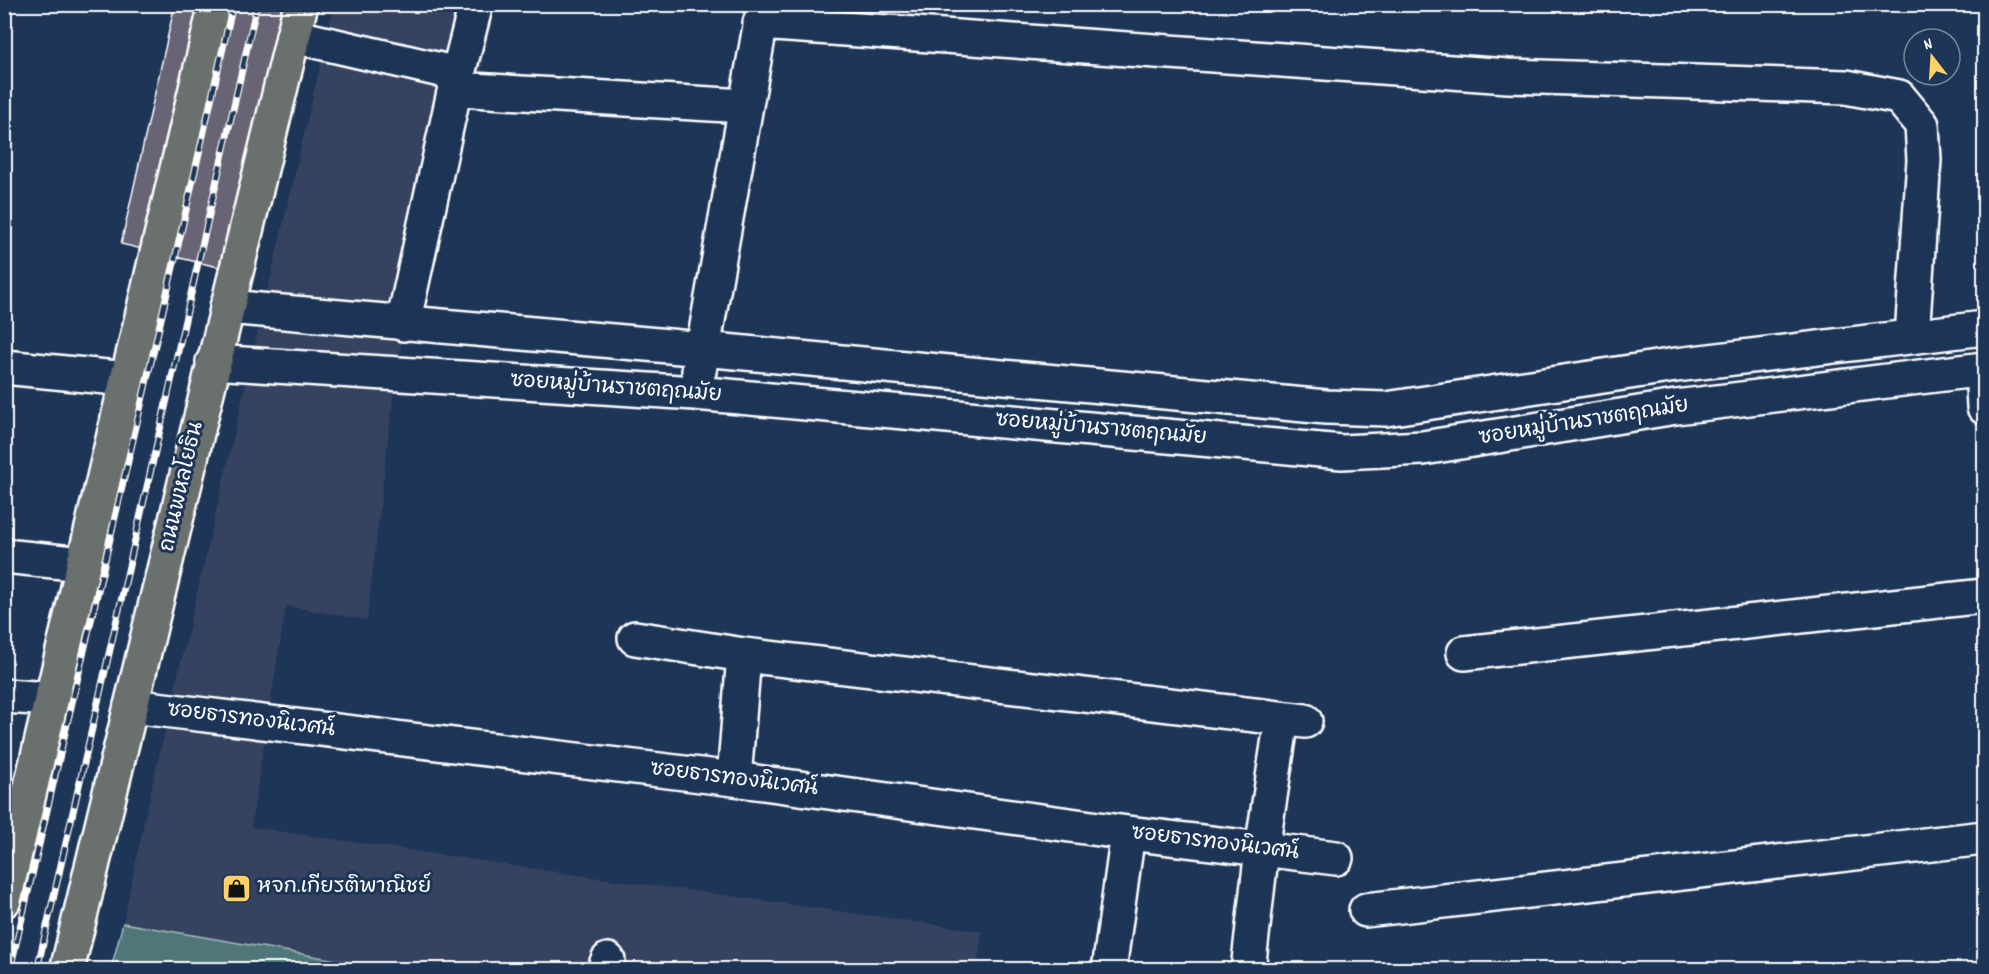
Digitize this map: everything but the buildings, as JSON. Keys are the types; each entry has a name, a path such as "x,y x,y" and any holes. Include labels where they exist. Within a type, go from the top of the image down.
{"main road":[{"path":"6,885 216,4"},
{"name":"ถนนพหลโยธิน","path":"67,969 301,4"}],"street":[{"path":"403,324 456,82 476,4"},
{"path":"694,393 762,14 1508,76 1846,87 1899,97 1922,125 1924,160 1912,336"},
{"path":"293,36 456,82 745,106"},
{"name":"ซอยหมู่บ้านราชตฤณมัย","path":"227,307 1326,407 1386,409 1676,365 1984,328"},
{"name":"ซอยหมู่บ้านราชตฤณมัย","path":"213,362 694,393 1342,452 1423,448 1677,407 1983,370"},
{"path":"1676,365 1677,407"},
{"path":"4,368 127,380"},
{"path":"1983,370 1984,407"},
{"path":"4,556 83,564"},
{"path":"1464,653 1984,596"},
{"path":"635,638 744,655 1294,720 1262,849 1248,969"},
{"path":"734,779 744,655"},
{"path":"4,696 51,699"},
{"name":"ซอยธารทองนิเวศน์","path":"131,706 734,779 1128,833 1336,858"},
{"path":"1109,969 1128,833"},
{"path":"1366,910 1984,838"}],"shaded area":[{"path":"334,5 495,5 481,72 445,71 394,389 367,620 286,606 251,827 982,931 977,969 388,969 123,923 146,812"}],"green space":[{"path":"123,923 388,969 111,969"}],"railway":[{"path":"10,970 233,4"},
{"path":"37,970 257,4"}],"place":[{"name":"หจก.เกียรติพาณิชย์","path":"236,888"}]}
